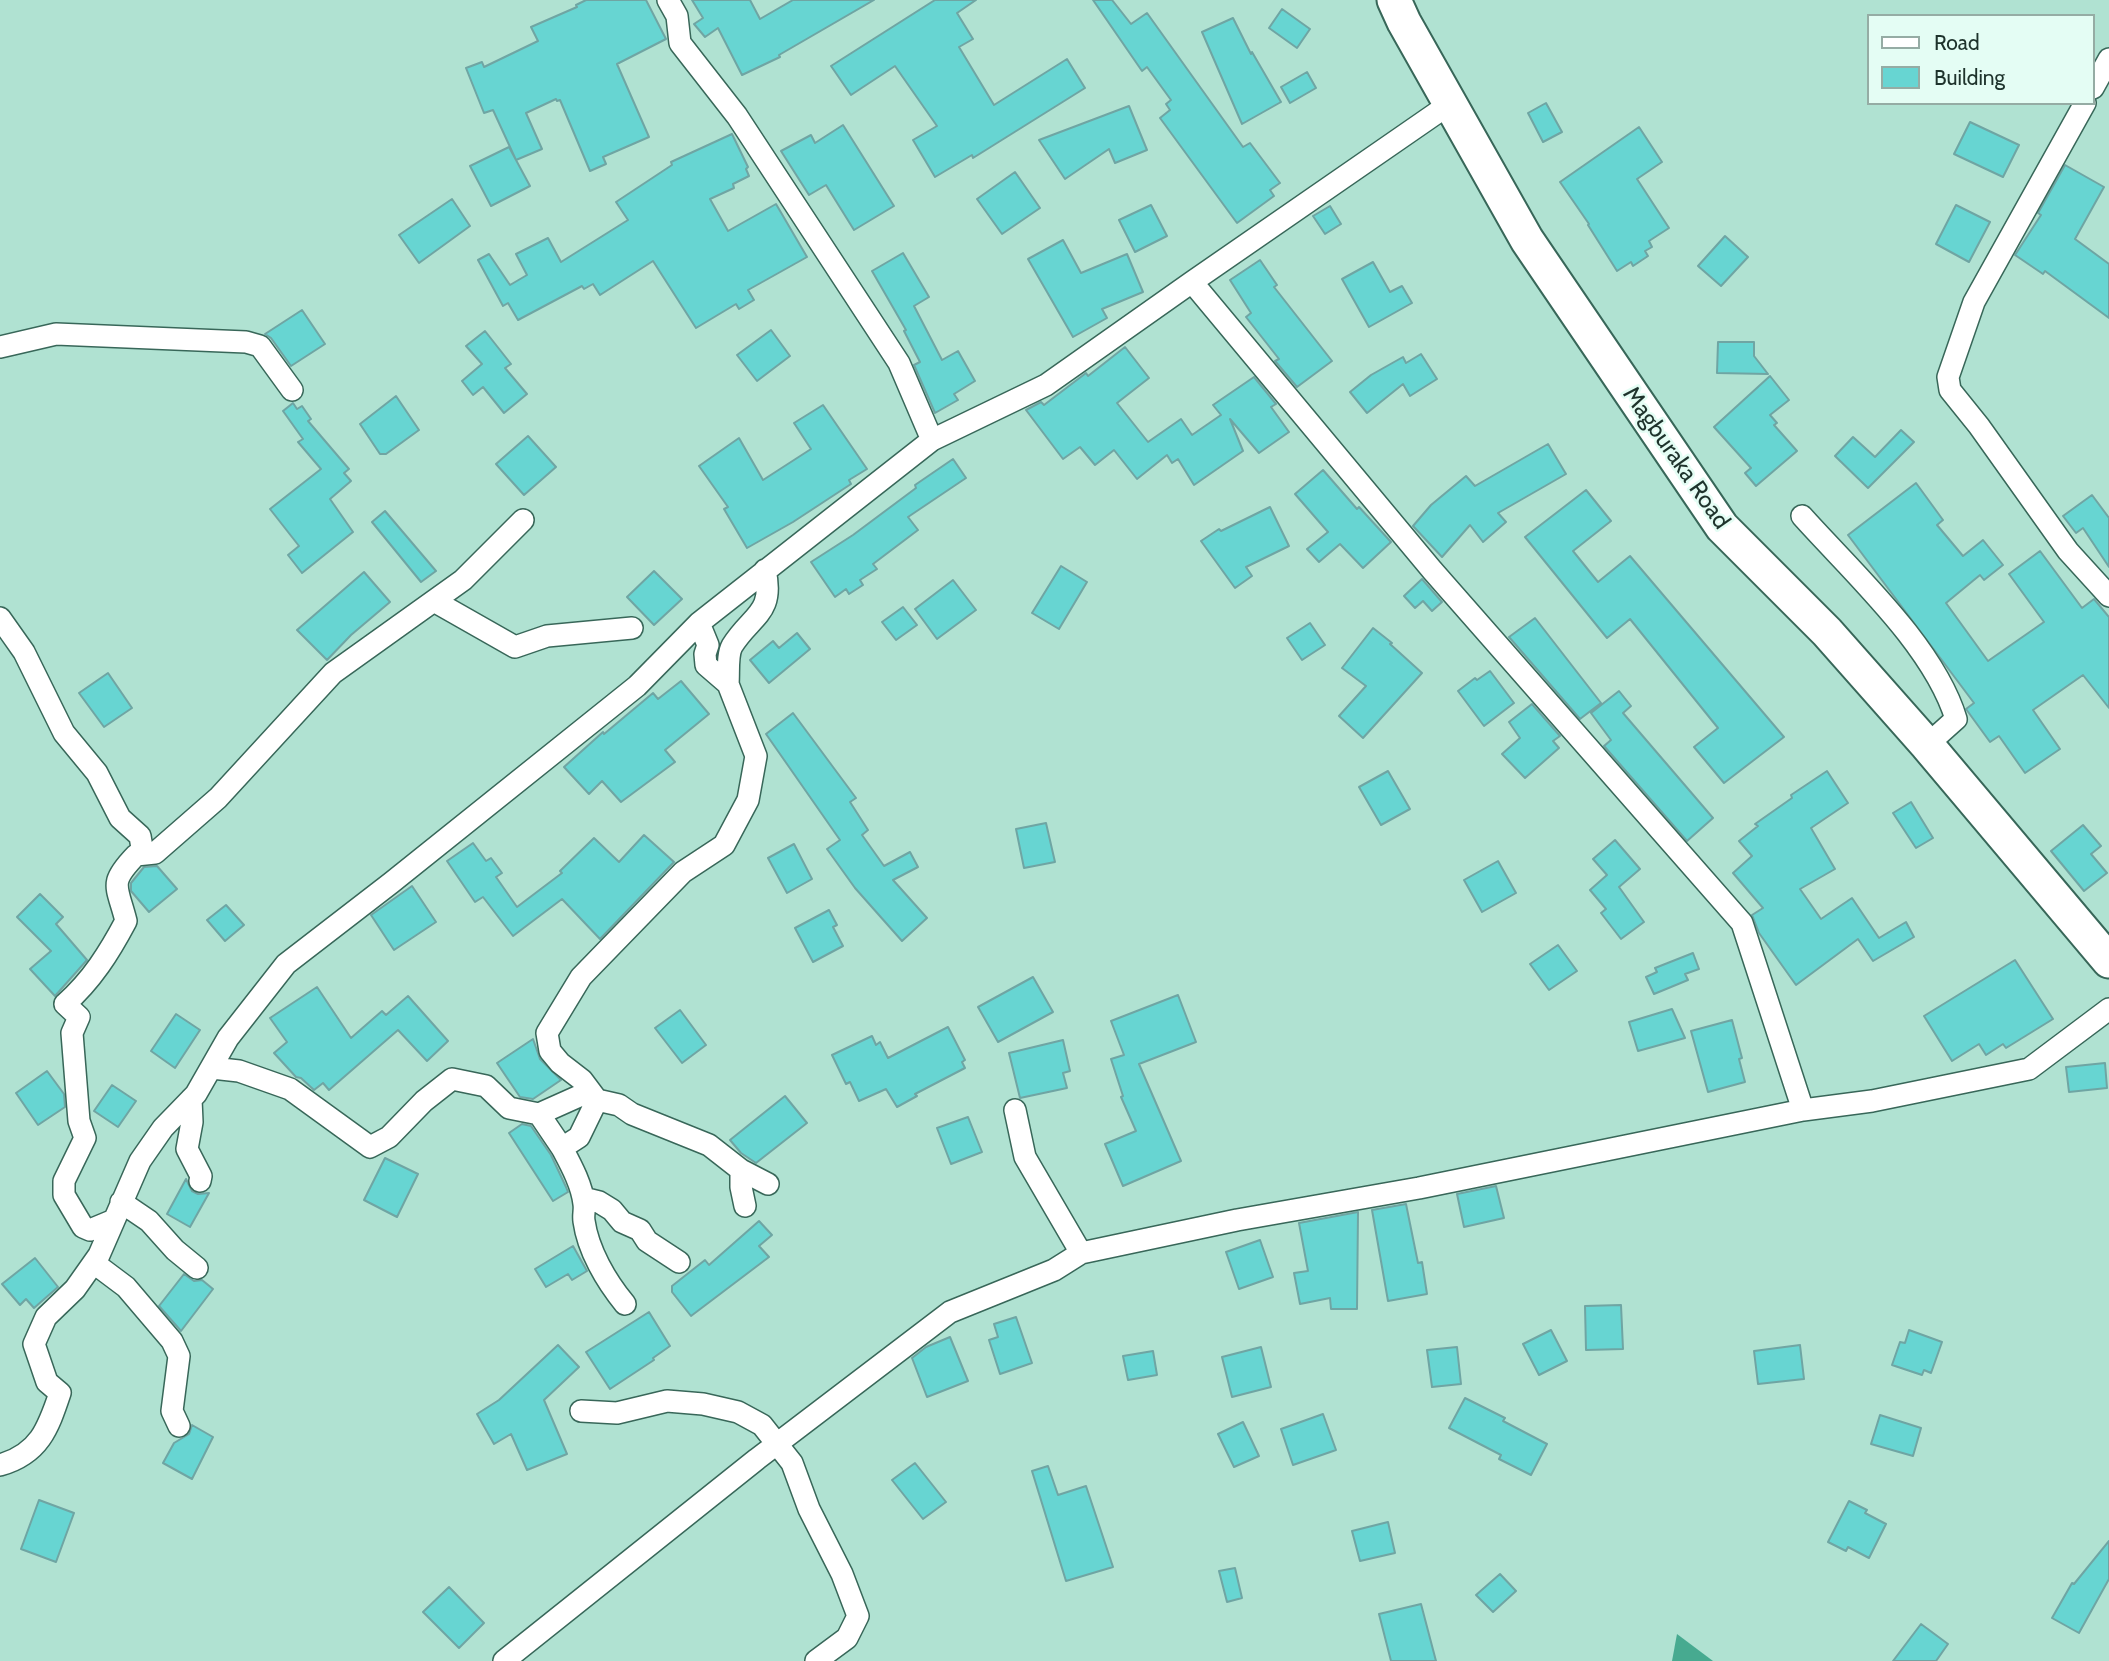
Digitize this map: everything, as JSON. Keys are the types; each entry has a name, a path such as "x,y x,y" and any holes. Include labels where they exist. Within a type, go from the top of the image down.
{"main road":[{"name":"Magburaka Road","path":"1394,0 1527,240 1721,527 1828,632 2109,961"}],"street":[{"path":"668,0 677,16 680,43 737,116 899,363 932,440"},
{"path":"2095,84 2109,59"},
{"path":"0,1465 34,1449 49,1426 60,1394 47,1382 34,1345 46,1317 75,1289 99,1255 140,1161 163,1128 191,1099 228,1038 286,964 637,686 699,623 932,440 1046,386 1451,103"},
{"path":"2084,105 1974,302 1948,377 1950,390 1979,426 2067,551 2109,596"},
{"path":"1192,282 1432,570 1742,923 1803,1110"},
{"path":"0,347 56,334 246,342 260,346 292,390"},
{"path":"1802,516 1904,629 1945,690 1956,719 1927,745"},
{"path":"118,1211 90,1230 83,1227 64,1195 64,1181 85,1138 79,1121 72,1033 79,1017 65,1004 105,960 126,921 115,885 120,871 136,855 155,853 218,798 333,673 463,580 523,520"},
{"path":"597,1100 582,1080 560,1063 550,1051 547,1033 581,977 683,873 723,845 748,800 756,756 728,684 730,649 766,602 768,585 765,570"},
{"path":"434,601 515,647 547,636 632,628"},
{"path":"0,618 24,652 64,733 97,773 120,818 140,836 143,854"},
{"path":"699,623 708,645 706,665 728,684"},
{"path":"504,1661 778,1443 950,1312 1054,1270 1081,1253 1803,1110 1872,1101 2029,1069 2109,1009"},
{"path":"212,1068 239,1071 290,1089 370,1147 389,1137 424,1101 452,1079 486,1086 509,1108 539,1114 586,1093 597,1100 618,1105 632,1114 709,1145 741,1170 768,1184"},
{"path":"191,1099 192,1122 187,1149 201,1176 200,1181"},
{"path":"562,1148 579,1138 597,1100"},
{"path":"1015,1110 1025,1157 1081,1253"},
{"path":"539,1114 562,1148 583,1198 583,1220 591,1245 614,1291 625,1304"},
{"path":"741,1170 745,1206"},
{"path":"583,1198 599,1202 612,1210 622,1222 640,1230 647,1241 680,1262"},
{"path":"118,1211 149,1221 175,1250 197,1268"},
{"path":"94,1263 126,1287 172,1341 179,1356 172,1411 179,1426"},
{"path":"581,1411 617,1413 667,1401 703,1404 738,1412 762,1425 792,1463 809,1509 836,1561 858,1616 846,1638 816,1661"}],"green space":[{"path":"1677,1634 1713,1661 1672,1661"}],"building":[{"path":"586,0 646,0 666,39 617,64 649,137 603,157 606,164 590,171 560,100 556,99 526,113 542,149 516,160 493,110 484,113 466,68 482,62 484,67 538,41 531,27 577,7 576,5"},
{"path":"692,0 750,0 760,19 793,0 874,0 779,55 780,57 742,75 718,28 705,37 694,24 703,18"},
{"path":"935,0 976,0 957,13 973,39 959,47 994,105 1067,59 1085,88 973,158 972,155 935,177 913,140 937,126 895,66 851,95 831,66"},
{"path":"1093,0 1112,0 1131,24 1147,13 1243,147 1250,143 1280,183 1270,190 1274,196 1237,223 1160,118 1170,110 1166,104 1171,100 1147,67 1142,71"},
{"path":"1282,9 1310,29 1297,48 1269,28"},
{"path":"1233,18 1251,54 1252,52 1281,102 1242,124 1202,32"},
{"path":"1307,72 1316,88 1290,103 1281,87"},
{"path":"1546,103 1562,132 1543,142 1528,113"},
{"path":"1129,106 1147,150 1115,163 1109,149 1065,179 1039,140"},
{"path":"1970,122 2019,145 2003,177 1954,154"},
{"path":"843,125 894,206 854,230 826,185 809,195 781,151 811,135 815,143"},
{"path":"1639,127 1662,162 1637,179 1669,228 1649,241 1652,247 1645,251 1648,256 1633,266 1631,262 1617,271 1560,182"},
{"path":"732,134 748,167 746,169 749,176 733,184 734,188 710,199 728,231 776,204 807,257 748,290 754,300 739,309 736,304 696,328 653,261 600,295 593,284 584,289 582,286 518,320 508,303 503,306 478,260 489,254 510,285 527,275 516,254 548,238 561,262 628,220 616,202 672,165 671,162"},
{"path":"509,147 530,186 491,206 470,166"},
{"path":"2065,165 2104,187 2075,239 2109,264 2109,318 2045,271 2043,274 2015,255 2041,215 2038,213"},
{"path":"1015,172 1040,208 1002,234 977,199"},
{"path":"452,199 470,226 419,263 399,235"},
{"path":"1151,205 1167,236 1135,252 1119,220"},
{"path":"1956,205 1990,222 1969,262 1936,244"},
{"path":"1330,206 1341,224 1325,234 1313,216"},
{"path":"1725,236 1748,257 1721,286 1698,266"},
{"path":"1063,240 1081,273 1127,254 1143,292 1102,309 1107,318 1073,337 1028,259"},
{"path":"903,253 929,297 914,306 942,360 958,351 975,381 954,394 958,400 935,413 914,365 920,362 904,331 906,330 872,271"},
{"path":"1260,260 1277,285 1274,287 1332,361 1297,387 1275,361 1279,359 1246,317 1251,313 1230,280"},
{"path":"1373,262 1390,292 1402,286 1412,303 1369,327 1342,279"},
{"path":"302,310 325,344 291,366 271,338 265,334"},
{"path":"771,330 790,356 757,381 737,355"},
{"path":"485,331 511,364 505,368 527,394 504,413 483,387 473,395 462,381 482,364 466,346"},
{"path":"1718,342 1754,342 1754,356 1768,374 1717,373"},
{"path":"1125,347 1149,378 1117,403 1148,442 1181,419 1192,435 1221,415 1213,405 1254,377 1276,404 1271,407 1289,432 1259,453 1230,419 1243,451 1194,485 1178,459 1172,463 1167,455 1137,479 1114,450 1095,465 1080,447 1063,459 1026,410 1041,402 1044,405"},
{"path":"1421,354 1437,379 1410,396 1403,384 1367,413 1350,392 1371,375 1403,357 1406,363"},
{"path":"1770,376 1789,400 1770,415 1777,423 1774,425 1797,451 1756,486 1745,473 1751,468 1714,427"},
{"path":"396,396 419,430 386,454 380,454 360,424"},
{"path":"293,403 297,409 302,406 311,419 308,421 349,469 344,473 351,481 330,499 353,532 302,573 288,555 299,546 270,509 321,469 298,442 303,439 283,411"},
{"path":"823,405 867,469 849,480 851,484 747,548 724,509 728,507 699,466 739,438 763,480 811,449 794,423"},
{"path":"1901,430 1914,442 1868,488 1835,456 1853,437 1875,457"},
{"path":"528,436 556,467 524,495 496,464"},
{"path":"1548,444 1566,474 1498,513 1506,522 1483,542 1470,525 1442,557 1413,526 1431,505 1466,476 1475,486"},
{"path":"953,459 966,478 908,517 918,530 873,564 877,569 860,580 863,585 849,594 846,589 835,597 811,562 853,535 916,488 915,485"},
{"path":"1323,470 1391,542 1363,568 1340,544 1319,562 1307,549 1328,532 1295,494"},
{"path":"1916,483 1943,520 1937,525 1963,556 1983,540 2003,565 1984,580 1980,575 1946,603 1988,661 2044,622 2009,574 2040,551 2082,608 2094,599 2109,617 2109,708 2083,675 2033,710 2060,749 2025,773 1999,736 1990,742 1966,709 1974,703 1848,535"},
{"path":"1586,490 1611,521 1573,551 1598,582 1630,556 1784,737 1724,783 1694,747 1718,728 1630,619 1607,638 1525,537"},
{"path":"2092,495 2109,518 2109,567 2083,528 2076,533 2063,516"},
{"path":"1270,507 1289,546 1246,567 1252,576 1235,588 1201,541 1219,529 1221,531"},
{"path":"385,511 436,571 421,582 372,522"},
{"path":"1061,566 1087,582 1059,629 1032,613"},
{"path":"654,571 682,599 654,625 627,597"},
{"path":"364,572 390,602 351,635 327,660 297,630"},
{"path":"1422,579 1442,602 1432,611 1423,601 1415,608 1404,596"},
{"path":"953,580 976,610 937,639 915,609"},
{"path":"903,607 917,625 896,640 882,622"},
{"path":"1535,618 1601,703 1580,719 1509,637"},
{"path":"1310,623 1325,645 1302,660 1287,638"},
{"path":"1373,628 1422,673 1363,738 1339,716 1366,686 1342,668"},
{"path":"797,633 810,649 769,683 750,660 773,641 779,648"},
{"path":"1490,671 1514,703 1484,726 1458,691"},
{"path":"108,673 132,708 104,727 79,693"},
{"path":"681,681 709,714 665,750 675,762 621,802 602,781 589,794 564,767 653,693 658,699"},
{"path":"1619,691 1631,706 1623,713 1713,818 1687,841 1604,746 1611,740 1591,713"},
{"path":"1532,704 1560,736 1553,741 1559,748 1525,778 1502,754 1520,738 1509,722"},
{"path":"793,713 856,798 850,802 868,830 862,835 884,866 910,852 918,867 893,880 927,918 902,941 855,888 827,849 840,840 766,734"},
{"path":"1388,771 1410,809 1381,825 1359,787"},
{"path":"1827,771 1848,803 1811,828 1835,869 1800,889 1821,919 1852,898 1879,938 1906,922 1914,937 1873,961 1858,939 1796,985 1759,933 1752,915 1763,908 1733,873 1752,856 1739,841 1758,826 1755,824 1792,798 1791,795"},
{"path":"1911,802 1933,838 1916,848 1893,813"},
{"path":"1046,823 1055,862 1024,868 1016,829"},
{"path":"2083,825 2101,846 2091,854 2107,873 2084,891 2051,851"},
{"path":"644,835 674,862 600,939 562,899 513,936 483,897 475,902 447,861 473,843 486,861 491,858 502,873 496,877 517,907 562,873 560,871 594,838 619,862"},
{"path":"1615,840 1640,869 1619,887 1644,922 1621,939 1601,913 1606,909 1590,890 1607,875 1593,859"},
{"path":"794,844 812,879 787,893 768,858"},
{"path":"1498,861 1516,893 1482,912 1464,880"},
{"path":"157,866 177,889 149,912 131,891 131,883 144,867"},
{"path":"412,886 436,922 394,950 371,915"},
{"path":"40,894 63,917 56,924 87,960 55,996 30,969 51,951 17,917"},
{"path":"226,905 244,925 225,941 207,920"},
{"path":"829,910 837,925 833,927 843,946 813,962 795,928"},
{"path":"1558,945 1577,971 1549,990 1530,964"},
{"path":"1693,953 1699,969 1685,974 1688,980 1654,994 1646,977 1657,972 1655,968"},
{"path":"2015,960 2053,1019 2006,1048 2003,1044 1986,1055 1979,1044 1952,1061 1924,1016"},
{"path":"1033,977 1053,1012 998,1042 978,1007"},
{"path":"317,987 351,1038 382,1011 386,1015 408,996 448,1041 427,1061 398,1030 329,1090 323,1083 314,1090 301,1078 296,1077 274,1053 287,1042 270,1018"},
{"path":"1178,995 1196,1042 1139,1064 1181,1161 1123,1186 1105,1144 1136,1131 1121,1097 1123,1096 1111,1059 1124,1055 1111,1021"},
{"path":"1672,1009 1685,1038 1638,1051 1629,1022"},
{"path":"680,1010 706,1045 682,1063 655,1028"},
{"path":"176,1014 200,1030 175,1068 151,1051"},
{"path":"1732,1020 1745,1082 1708,1092 1691,1031"},
{"path":"948,1027 965,1060 962,1062 965,1068 915,1094 917,1096 897,1107 886,1089 859,1101 850,1082 846,1084 832,1055 872,1036 876,1045 880,1042 888,1058"},
{"path":"533,1039 540,1059 561,1080 533,1099 520,1097 497,1063"},
{"path":"1063,1040 1070,1071 1063,1073 1067,1088 1020,1098 1009,1053"},
{"path":"2105,1063 2107,1088 2069,1092 2066,1067"},
{"path":"47,1071 64,1094 65,1107 38,1125 16,1093"},
{"path":"112,1085 136,1101 118,1127 94,1111"},
{"path":"785,1096 807,1123 756,1163 741,1153 730,1140"},
{"path":"968,1117 982,1152 951,1164 937,1128"},
{"path":"522,1124 531,1126 551,1155 566,1187 568,1192 553,1201 509,1133"},
{"path":"385,1158 418,1174 397,1217 364,1200"},
{"path":"186,1179 192,1191 198,1194 209,1193 190,1227 167,1214"},
{"path":"1496,1186 1504,1218 1464,1227 1457,1194"},
{"path":"1406,1204 1418,1263 1422,1262 1427,1294 1388,1301 1372,1210"},
{"path":"1358,1212 1357,1309 1331,1309 1330,1298 1300,1304 1294,1273 1308,1271 1299,1223"},
{"path":"759,1221 772,1235 759,1246 769,1257 691,1316 672,1292 672,1286 705,1260 709,1265"},
{"path":"1260,1240 1273,1277 1239,1289 1226,1252"},
{"path":"573,1246 587,1271 572,1280 568,1274 546,1287 535,1269"},
{"path":"35,1258 58,1287 34,1308 26,1299 20,1305 2,1284"},
{"path":"184,1274 194,1281 202,1280 213,1289 181,1331 159,1306"},
{"path":"1621,1305 1623,1349 1586,1350 1585,1306"},
{"path":"649,1312 670,1346 610,1389 586,1352"},
{"path":"1016,1317 1032,1363 1000,1374 989,1340 998,1337 994,1324"},
{"path":"1551,1330 1567,1361 1539,1375 1523,1344"},
{"path":"1909,1330 1942,1342 1931,1373 1924,1370 1922,1375 1892,1365 1900,1342 1905,1343"},
{"path":"950,1337 968,1381 927,1397 912,1358 926,1347"},
{"path":"558,1345 579,1367 544,1400 567,1454 527,1470 511,1434 494,1444 477,1414 499,1400"},
{"path":"1800,1345 1804,1379 1758,1384 1754,1351"},
{"path":"1261,1347 1271,1387 1232,1397 1222,1357"},
{"path":"1457,1347 1461,1384 1432,1387 1427,1350"},
{"path":"1153,1351 1157,1375 1128,1380 1123,1356"},
{"path":"1465,1398 1505,1418 1503,1421 1547,1444 1531,1475 1499,1459 1501,1455 1449,1428"},
{"path":"1323,1414 1336,1450 1293,1465 1281,1429"},
{"path":"1880,1415 1921,1428 1913,1456 1871,1444"},
{"path":"1243,1422 1259,1456 1234,1467 1218,1434"},
{"path":"192,1425 213,1437 192,1479 163,1463 174,1443 189,1434"},
{"path":"915,1463 946,1502 923,1519 892,1480"},
{"path":"1048,1466 1058,1495 1086,1486 1113,1567 1066,1581 1032,1471"},
{"path":"39,1500 74,1513 56,1562 21,1549"},
{"path":"1849,1501 1886,1524 1869,1558 1848,1547 1846,1551 1828,1542"},
{"path":"1388,1522 1395,1553 1360,1561 1352,1531"},
{"path":"2109,1541 2109,1579 2079,1633 2052,1618 2072,1583 2074,1584"},
{"path":"1235,1568 1242,1598 1227,1602 1219,1571"},
{"path":"1500,1574 1516,1591 1493,1612 1476,1595"},
{"path":"449,1587 484,1623 459,1648 423,1612"},
{"path":"1421,1604 1436,1661 1391,1661 1379,1614"},
{"path":"1921,1624 1948,1644 1936,1661 1893,1661"}]}
